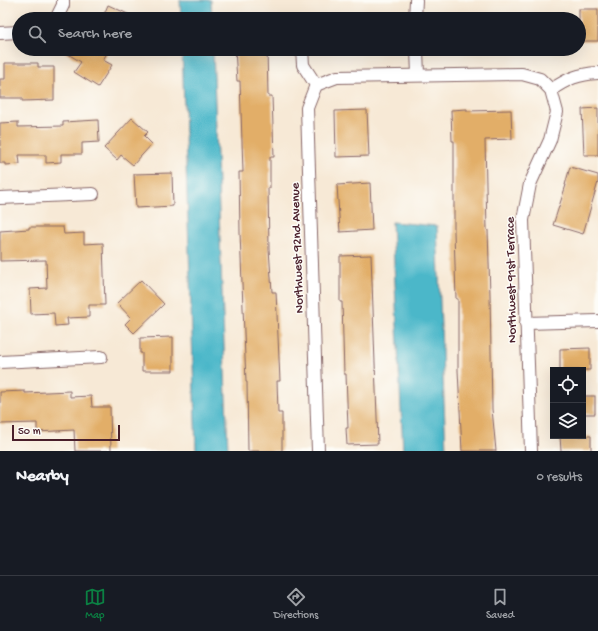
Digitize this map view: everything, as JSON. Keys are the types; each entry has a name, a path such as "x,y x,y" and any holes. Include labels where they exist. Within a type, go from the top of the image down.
{"street":[{"path":"60,12 63,5 63,0"},
{"path":"415,12 416,0"},
{"path":"0,33 12,32"},
{"path":"303,56 304,65 316,85 337,77 522,74 540,79 551,90 565,80 584,74 598,74"},
{"path":"417,56 418,76"},
{"name":"Northwest 92nd Avenue","path":"316,85 308,108 318,451"},
{"name":"Northwest 91st Terrace","path":"531,451 523,220 530,184 550,140 557,112 551,90"},
{"path":"0,198 93,194"},
{"path":"526,323 598,321"},
{"path":"0,362 101,357"}],"water":[{"path":"180,0 211,0 212,12 181,12"},
{"path":"182,56 213,56 228,451 196,451"},
{"path":"392,222 437,226 446,451 403,451"}],"building":[{"path":"108,5 124,12 105,12"},
{"path":"579,9 598,9 598,41 586,41 586,12 579,12"},
{"path":"71,56 105,56 103,60 112,65 98,87 74,72 81,62"},
{"path":"235,56 267,56 268,96 272,96 274,157 270,157 270,188 268,188 269,249 272,292 276,292 280,381 277,381 278,413 282,413 282,451 248,451 247,382 240,233 239,172 243,172 240,81 237,81"},
{"path":"5,63 38,63 38,67 54,67 54,100 22,101 22,98 0,98 0,79 5,79"},
{"path":"598,108 598,155 584,155 582,109"},
{"path":"467,109 467,111 511,110 512,139 485,140 492,409 496,451 462,451 458,370 458,299 456,299 454,231 454,141 452,141 451,110"},
{"path":"367,110 369,156 336,157 335,111"},
{"path":"132,118 148,132 144,136 152,144 133,165 121,155 117,160 104,148"},
{"path":"98,120 99,142 82,143 82,154 61,154 61,162 46,163 46,155 19,155 20,164 5,165 5,163 0,163 0,123 18,122 18,127 63,126 63,122"},
{"path":"570,167 598,175 598,182 583,234 553,225 566,185"},
{"path":"172,173 173,206 136,208 134,174"},
{"path":"370,183 372,230 340,232 337,185"},
{"path":"29,227 63,227 64,234 84,233 84,244 103,243 105,305 89,305 89,317 67,318 68,325 55,326 54,313 31,314 30,289 47,288 46,260 0,261 0,231 29,229"},
{"path":"371,255 378,444 347,445 346,428 348,428 346,374 344,374 342,302 340,302 340,256"},
{"path":"141,280 164,304 134,333 125,324 131,318 117,303"},
{"path":"173,337 173,371 142,371 140,338"},
{"path":"590,348 590,370 586,370 586,367 560,367 560,349"},
{"path":"25,391 25,393 70,391 70,397 91,396 92,407 110,407 111,451 75,451 74,430 37,432 37,423 0,424 0,392"},
{"path":"586,396 595,396 595,414 586,414"},
{"path":"586,436 591,436 591,451 561,451 560,439 586,439"}]}
